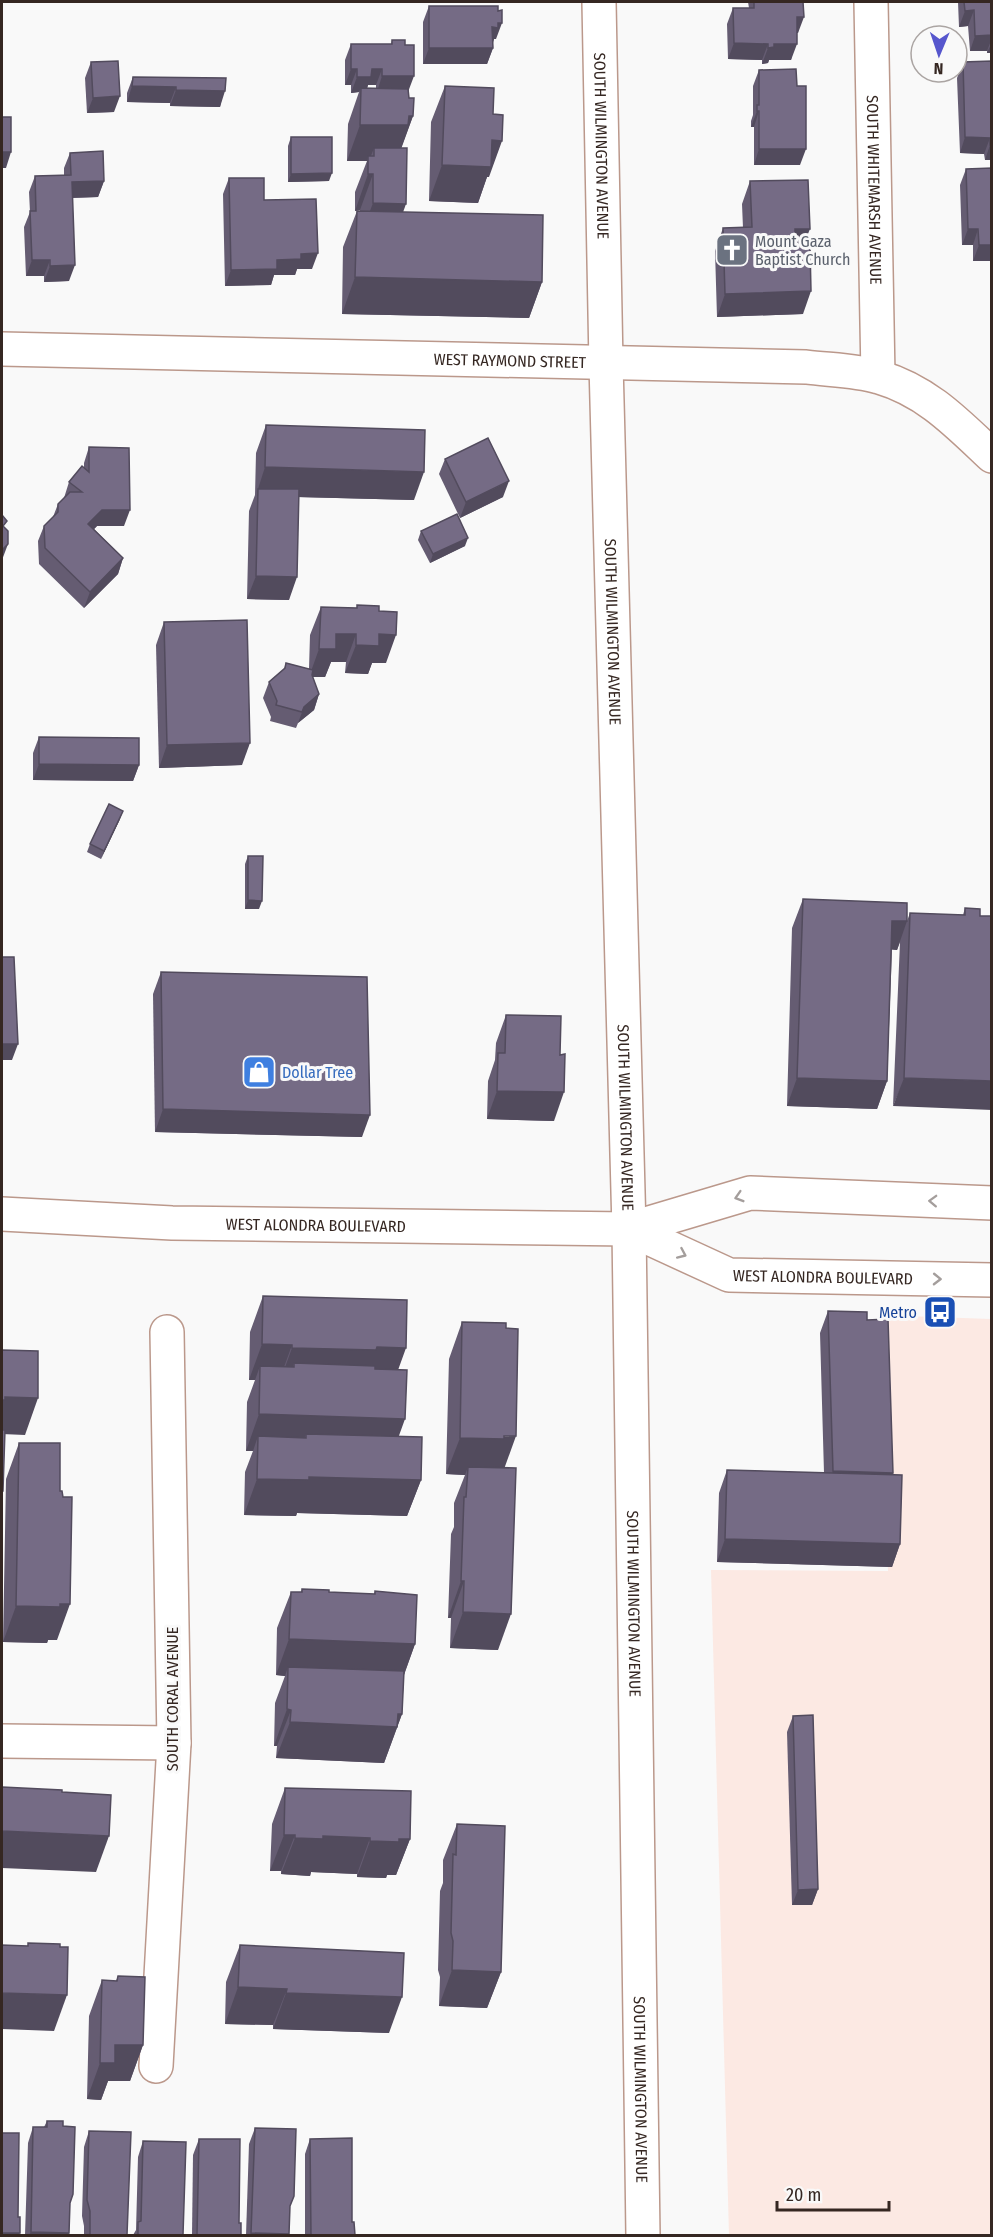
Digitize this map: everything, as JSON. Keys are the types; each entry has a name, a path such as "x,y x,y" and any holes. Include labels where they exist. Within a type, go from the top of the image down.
{"main road":[{"name":"SOUTH WILMINGTON AVENUE","path":"599,2 606,364 629,1229 642,2235"},
{"name":"SOUTH WHITEMARSH AVENUE","path":"871,2 878,376"},
{"name":"WEST RAYMOND STREET","path":"2,349 806,368 878,376 916,391 953,419 992,456"},
{"name":"WEST ALONDRA BOULEVARD","path":"2,1214 172,1223 629,1229 750,1193 992,1203"},
{"name":"WEST ALONDRA BOULEVARD","path":"629,1229 729,1275 992,1280"},
{"name":"SOUTH CORAL AVENUE","path":"156,2066 174,1743 167,1332"},
{"path":"2,1741 174,1743"}],"shaded area":[{"path":"878,1315 991,1319 991,2235 729,2235 711,1570 888,1571"}],"building":[{"path":"754,2 803,2 804,17 797,17 797,44 774,44 774,47 768,48 768,44 734,43 733,8 754,8"},
{"path":"964,2 992,2 992,35 975,36 974,10 965,11"},
{"path":"429,6 498,6 498,11 502,10 502,23 498,23 498,28 492,27 493,48 429,48"},
{"path":"392,40 405,40 405,45 414,45 414,76 382,76 382,69 372,69 371,77 357,77 357,69 351,69 351,44 392,44"},
{"path":"118,61 120,96 93,98 91,62"},
{"path":"992,61 992,145 990,145 990,138 965,137 964,84 969,84 969,62"},
{"path":"796,69 797,86 806,86 806,149 759,149 757,105 759,105 759,70"},
{"path":"133,77 226,78 225,91 132,86"},
{"path":"445,86 494,88 493,114 503,115 502,141 492,140 491,167 442,165"},
{"path":"361,88 408,89 409,98 414,98 413,116 409,116 408,125 360,125"},
{"path":"2,117 11,117 11,152 2,152"},
{"path":"291,137 332,137 332,173 291,174"},
{"path":"374,148 407,148 406,204 373,203 373,174 368,174 368,156 374,156"},
{"path":"103,151 104,181 72,182 75,265 50,266 50,260 32,260 30,211 36,211 35,176 71,175 70,153"},
{"path":"992,168 992,245 979,245 978,229 968,229 966,169"},
{"path":"229,178 264,178 264,200 316,199 318,253 301,254 301,259 277,260 277,269 231,270"},
{"path":"808,180 810,229 795,229 795,247 810,247 811,291 725,294 723,228 752,227 750,181"},
{"path":"357,211 543,215 542,282 355,277"},
{"path":"266,425 425,430 424,472 265,467"},
{"path":"488,438 509,481 466,502 445,459"},
{"path":"89,447 129,448 130,510 102,510 88,524 123,558 90,592 45,548 44,526 58,512 58,504 70,492 82,492 69,482 82,466 89,472"},
{"path":"258,489 299,489 297,577 256,576"},
{"path":"457,514 468,538 433,554 421,531"},
{"path":"2,515 7,521 3,526 8,531 8,544 2,550"},
{"path":"357,605 379,606 379,611 397,612 396,635 379,634 379,646 356,645 356,634 336,634 336,649 319,649 321,607 357,608"},
{"path":"247,620 250,743 167,745 164,622"},
{"path":"286,663 313,670 312,675 319,694 304,707 302,712 276,705 277,701 269,682 285,668"},
{"path":"39,737 139,738 139,765 39,764"},
{"path":"109,804 123,811 104,851 90,844"},
{"path":"248,856 263,856 262,901 248,900"},
{"path":"803,899 907,903 907,921 892,921 887,1081 797,1078"},
{"path":"965,908 980,909 980,916 992,916 992,1081 904,1078 910,913 965,915"},
{"path":"2,957 14,957 18,1044 2,1044"},
{"path":"161,972 367,977 370,1115 163,1109"},
{"path":"506,1015 561,1016 560,1055 565,1054 564,1092 497,1091 498,1053 505,1053"},
{"path":"263,1296 407,1300 406,1348 377,1347 376,1350 292,1348 292,1345 262,1344"},
{"path":"828,1311 867,1312 867,1320 888,1319 893,1473 833,1471"},
{"path":"462,1322 506,1323 506,1328 518,1329 516,1436 504,1436 504,1439 460,1438"},
{"path":"2,1350 38,1351 38,1398 5,1397 5,1400 2,1400"},
{"path":"294,1363 375,1366 375,1369 407,1370 405,1419 259,1414 260,1366 294,1367"},
{"path":"2,1430 5,1430 3,1491 2,1491"},
{"path":"306,1434 422,1437 421,1480 309,1477 309,1480 257,1479 258,1436 306,1438"},
{"path":"19,1443 60,1443 60,1491 63,1497 72,1497 70,1604 60,1604 60,1607 16,1606"},
{"path":"468,1467 516,1468 511,1614 463,1612 464,1581 461,1581 464,1497 466,1497"},
{"path":"727,1470 902,1475 900,1544 725,1539"},
{"path":"302,1589 375,1594 375,1591 417,1595 415,1644 289,1639 291,1592 302,1592"},
{"path":"288,1667 404,1671 402,1714 398,1714 397,1727 290,1722 291,1710 287,1709"},
{"path":"813,1715 818,1889 798,1890 793,1716"},
{"path":"2,1787 111,1795 109,1836 2,1831"},
{"path":"285,1788 411,1791 410,1839 399,1839 399,1842 323,1836 323,1839 295,1838 295,1835 284,1835"},
{"path":"457,1824 505,1826 501,1972 452,1970 453,1854 456,1855"},
{"path":"28,1943 60,1944 60,1947 68,1947 67,1995 2,1993 2,1945 28,1946"},
{"path":"240,1945 404,1953 402,1997 286,1993 287,1989 238,1987"},
{"path":"118,1976 145,1977 143,2045 115,2045 115,2063 100,2063 102,1980 117,1981"},
{"path":"47,2121 63,2121 63,2126 75,2127 69,2233 31,2232 33,2127 47,2127"},
{"path":"255,2128 296,2129 294,2196 290,2206 289,2234 251,2233"},
{"path":"89,2131 131,2132 127,2235 90,2235 90,2211 87,2200"},
{"path":"2,2133 19,2133 18,2217 20,2217 20,2233 2,2233"},
{"path":"352,2138 352,2222 354,2222 355,2235 311,2235 310,2139"},
{"path":"199,2139 240,2139 239,2223 241,2223 241,2235 197,2235"},
{"path":"143,2141 186,2142 183,2235 138,2235 138,2222 141,2221"}],"place":[{"name":"Mount Gaza Baptist Church","path":"732,250"},
{"name":"Dollar Tree","path":"259,1072"},
{"name":"Metro","path":"940,1312"}]}
